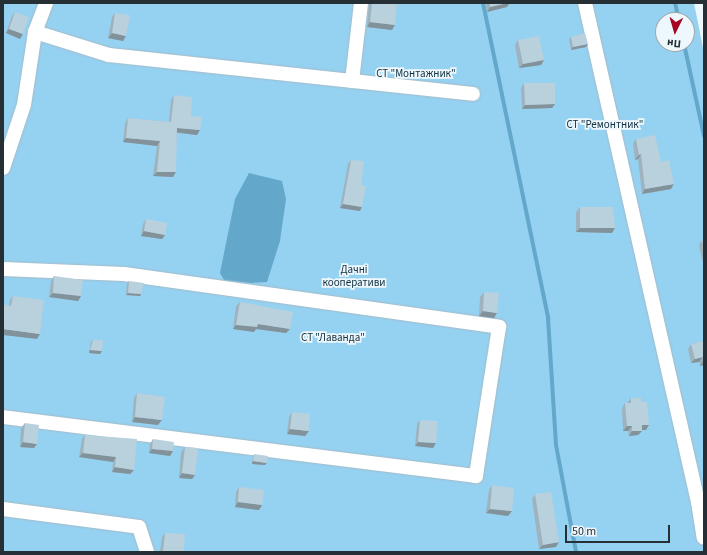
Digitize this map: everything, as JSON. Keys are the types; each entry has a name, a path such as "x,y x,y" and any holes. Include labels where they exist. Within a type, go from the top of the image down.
{"street":[{"path":"3,168 24,105 35,32 46,3"},
{"path":"352,81 361,3"},
{"path":"585,3 698,502 704,538"},
{"path":"35,32 110,55 473,94"},
{"path":"3,269 124,274 499,327 476,476 3,417"},
{"path":"3,509 138,528 147,552"}],"green space":[{"name":"Дачні кооперативи","path":"3,3 694,3 704,53 704,552 3,552"}],"shaded area":[{"path":"249,173 282,181 286,199 280,241 267,282 250,283 224,280 220,273 235,199"}],"building":[{"path":"372,3 397,3 395,25 370,22"},
{"path":"490,3 508,3 490,7"},
{"path":"15,12 29,17 23,34 9,29"},
{"path":"115,13 130,15 126,36 112,33"},
{"path":"585,33 588,44 573,47 571,37"},
{"path":"539,36 544,60 523,64 518,40"},
{"path":"524,83 555,83 555,104 525,105"},
{"path":"174,95 192,97 191,116 202,117 200,130 177,128 176,172 157,172 160,141 126,138 128,118 171,122"},
{"path":"655,135 661,162 669,160 674,184 645,189 641,154 639,155 636,139"},
{"path":"351,160 364,161 361,185 366,186 362,207 343,204"},
{"path":"580,207 613,207 615,228 580,228"},
{"path":"146,219 167,223 165,235 144,231"},
{"path":"54,276 83,280 81,296 53,293"},
{"path":"129,281 144,283 141,294 128,293"},
{"path":"484,292 499,293 497,313 483,311"},
{"path":"13,296 44,300 40,334 3,329 3,304 11,306"},
{"path":"240,302 293,312 290,329 258,324 257,327 236,325"},
{"path":"93,340 103,340 102,351 90,350"},
{"path":"704,341 704,361 703,357 695,359 691,344"},
{"path":"137,393 165,397 162,420 135,417"},
{"path":"631,398 641,398 641,402 647,402 649,425 642,425 642,431 632,431 632,426 627,426 625,403 631,403"},
{"path":"292,412 310,414 309,431 290,429"},
{"path":"420,420 438,421 436,443 418,442"},
{"path":"25,423 39,425 37,444 23,442"},
{"path":"85,435 137,439 134,470 115,467 116,457 83,453"},
{"path":"153,439 174,442 173,451 152,449"},
{"path":"185,447 198,448 195,475 182,473"},
{"path":"254,454 268,456 267,463 253,461"},
{"path":"492,485 514,488 512,511 490,509"},
{"path":"239,487 264,490 262,505 238,502"},
{"path":"551,492 559,542 543,545 535,494"},
{"path":"165,533 185,534 184,552 163,552"}],"waterway":[{"path":"483,3 548,318 556,445 576,552"},
{"path":"675,3 677,12"},
{"path":"686,52 704,136"}],"park label":[{"name":"СТ \"Монтажник\"","path":"416,74"},
{"name":"СТ \"Ремонтник\"","path":"605,125"},
{"name":"СТ \"Лаванда\"","path":"333,338"}]}
